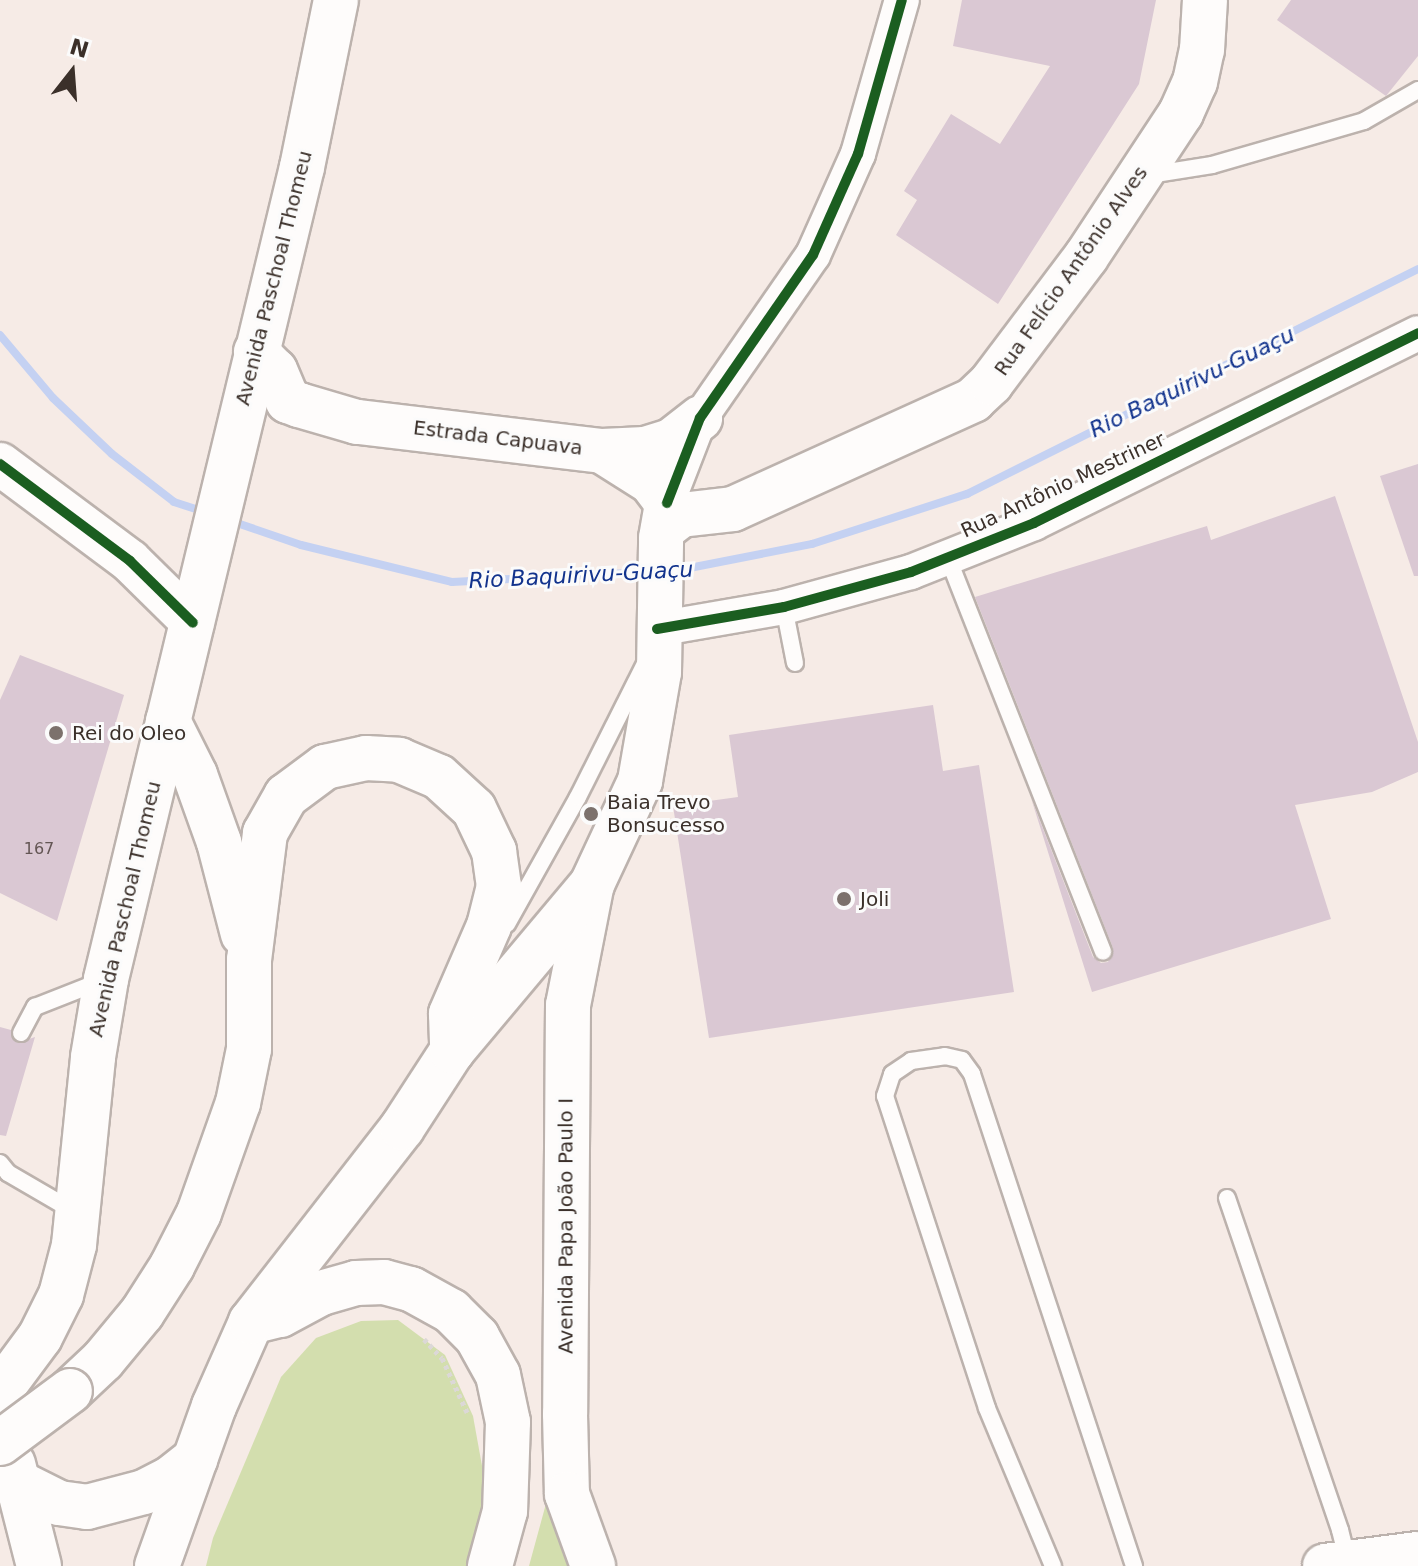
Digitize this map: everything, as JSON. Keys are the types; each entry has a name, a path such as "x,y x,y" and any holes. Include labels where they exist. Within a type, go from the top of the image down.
{"main road":[{"name":"Avenida Paschoal Thomeu","path":"2,1389 40,1337 61,1295 78,1214 93,1057 106,979 302,167 336,0"},
{"name":"Rua Felício Antônio Alves","path":"663,523 681,515 733,509 973,400 991,383 1086,257 1181,113 1195,82 1202,50 1205,0"},
{"name":"Estrada Capuava","path":"256,352 275,371 288,401 357,422 602,451 651,482 663,523"},
{"path":"602,451 645,449 671,441 700,418"},
{"name":"Estrada Capuava","path":"229,463 280,422 335,428 357,422"},
{"path":"157,1566 195,1459 251,1322 402,1128 452,1051 592,884 626,818 640,781 659,672 663,523"},
{"path":"168,721 195,775 219,842 249,960"},
{"path":"8,1462 70,1391 103,1360 142,1313 172,1266 199,1213 238,1103 249,1049 249,960 265,833 286,796 325,767 366,758 399,760 439,777 474,809 494,851 499,886 489,926 451,1014 452,1051"},
{"name":"Avenida Papa João Paulo I","path":"592,884 568,1005 565,1414 567,1494 593,1566"},
{"path":"251,1322 280,1315 321,1293 356,1283 384,1282 411,1289 451,1311 477,1337 498,1375 508,1422 505,1511 490,1566"},
{"path":"2,1389 8,1462 39,1566"},
{"path":"8,1462 59,1503 87,1507 144,1492 171,1478 195,1459"},
{"path":"1337,1565 1418,1554"}],"street":[{"path":"663,523 700,418 813,255 858,154 902,0"},
{"name":"Rua Antônio Mestriner","path":"659,623 784,607 911,572 948,558 1034,523 1418,333"},
{"path":"0,464 130,561 193,623"},
{"path":"130,561 168,572 208,560"}],"lane":[{"path":"1140,176 1212,165 1364,121 1418,90"},
{"path":"948,558 1103,952"},
{"path":"784,607 795,663"},
{"path":"452,1051 505,928 659,623"},
{"path":"21,1033 35,1007 106,979"},
{"path":"1053,1566 987,1408 885,1096 892,1074 911,1061 945,1056 962,1060 972,1074 1134,1566"},
{"path":"0,1163 8,1173 78,1214"},
{"path":"1227,1198 1340,1530 1337,1565"}],"path":[{"path":"421,1335 442,1358 469,1419"}],"green space":[{"path":"398,1320 445,1355 473,1416 486,1488 470,1566 206,1566 213,1538 281,1377 316,1338 361,1321"},
{"path":"547,1500 578,1566 529,1566"}],"building":[{"path":"962,0 1156,0 1139,84 998,304 896,235 917,200 904,191 951,114 1000,144 1050,66 953,46"},
{"path":"1291,0 1418,0 1418,56 1386,96 1277,20"},
{"path":"1418,464 1418,576 1414,576 1380,476"},
{"path":"1335,496 1418,742 1418,772 1372,792 1295,805 1331,919 1092,992 1031,798 1093,957 1101,963 1108,962 1113,948 975,597 1207,526 1211,540"},
{"path":"20,655 124,695 57,921 0,893 0,700"},
{"name":"Joli","path":"933,705 943,771 979,765 1014,992 709,1038 673,806 738,797 729,735"},
{"path":"0,1027 11,1030 17,1043 35,1037 6,1136 0,1135"}],"waterway":[{"name":"Rio Baquirivu-Guaçu","path":"674,571 812,544 967,494 1418,269"},
{"name":"Rio Baquirivu-Guaçu","path":"0,335 53,398 112,454 174,502 207,513"},
{"name":"Rio Baquirivu-Guaçu","path":"231,521 301,545 452,582 649,572"}],"cycle path":[{"path":"667,503 700,418 813,255 858,154 902,0"},
{"path":"657,629 784,607 911,572 1034,523 1418,333"},
{"path":"0,464 130,561 193,623"}],"place":[{"name":"Rei do Oleo","path":"56,733"},
{"name":"Baia Trevo Bonsucesso","path":"591,814"},
{"name":"Joli","path":"844,899"}]}
